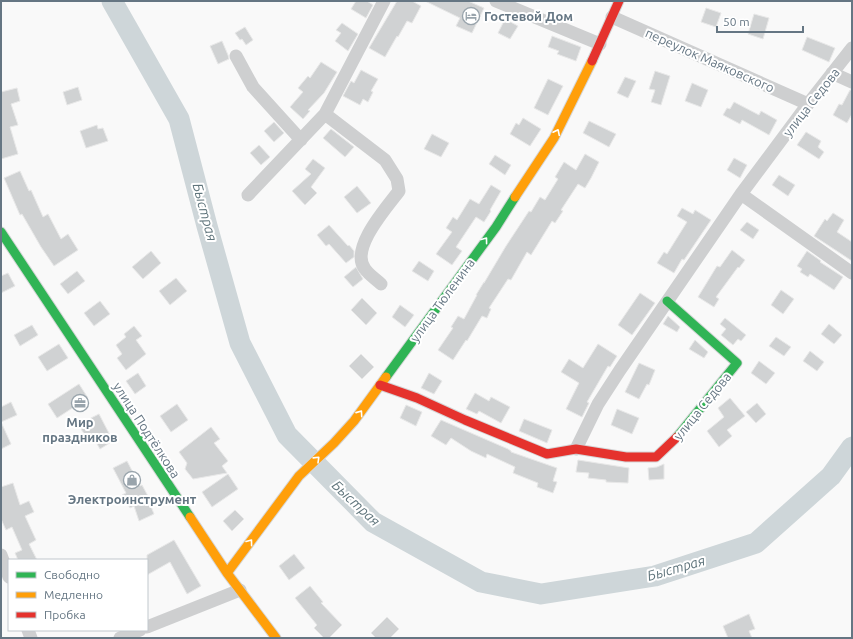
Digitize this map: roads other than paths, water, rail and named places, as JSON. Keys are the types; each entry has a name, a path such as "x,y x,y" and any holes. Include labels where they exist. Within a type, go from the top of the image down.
{"street":[{"path":"248,195 325,114 384,1"},
{"path":"496,1 600,44"},
{"name":"улица Тюленина","path":"226,573 300,476 354,421 496,227 554,138 600,44 619,1"},
{"name":"переулок Маяковского","path":"612,17 808,104"},
{"name":"улица Седова","path":"576,449 598,404 667,301 741,194 852,48"},
{"path":"236,56 253,87 301,140"},
{"path":"832,73 852,82"},
{"path":"325,114 385,160 397,179 399,191 369,231 361,249 364,268 381,284"},
{"path":"741,194 852,273"},
{"name":"улица Подтёлкова","path":"1,232 226,573 276,638"},
{"name":"улица Седова","path":"380,385 417,398 465,420 547,454 576,449 626,457 656,457 674,441 737,363 667,301"},
{"path":"1,555 8,574"},
{"path":"148,627 240,590"},
{"path":"120,638 138,631"}],"waterway":[{"name":"Быстрая","path":"112,1 179,119 240,343 287,435 373,522 481,582 541,594 655,576 756,543 831,476 852,447"}],"place":[{"name":"Гостевой Дом","path":"471,16"},
{"name":"Мир праздников","path":"80,403"},
{"name":"Электроинструмент","path":"132,480"}]}
